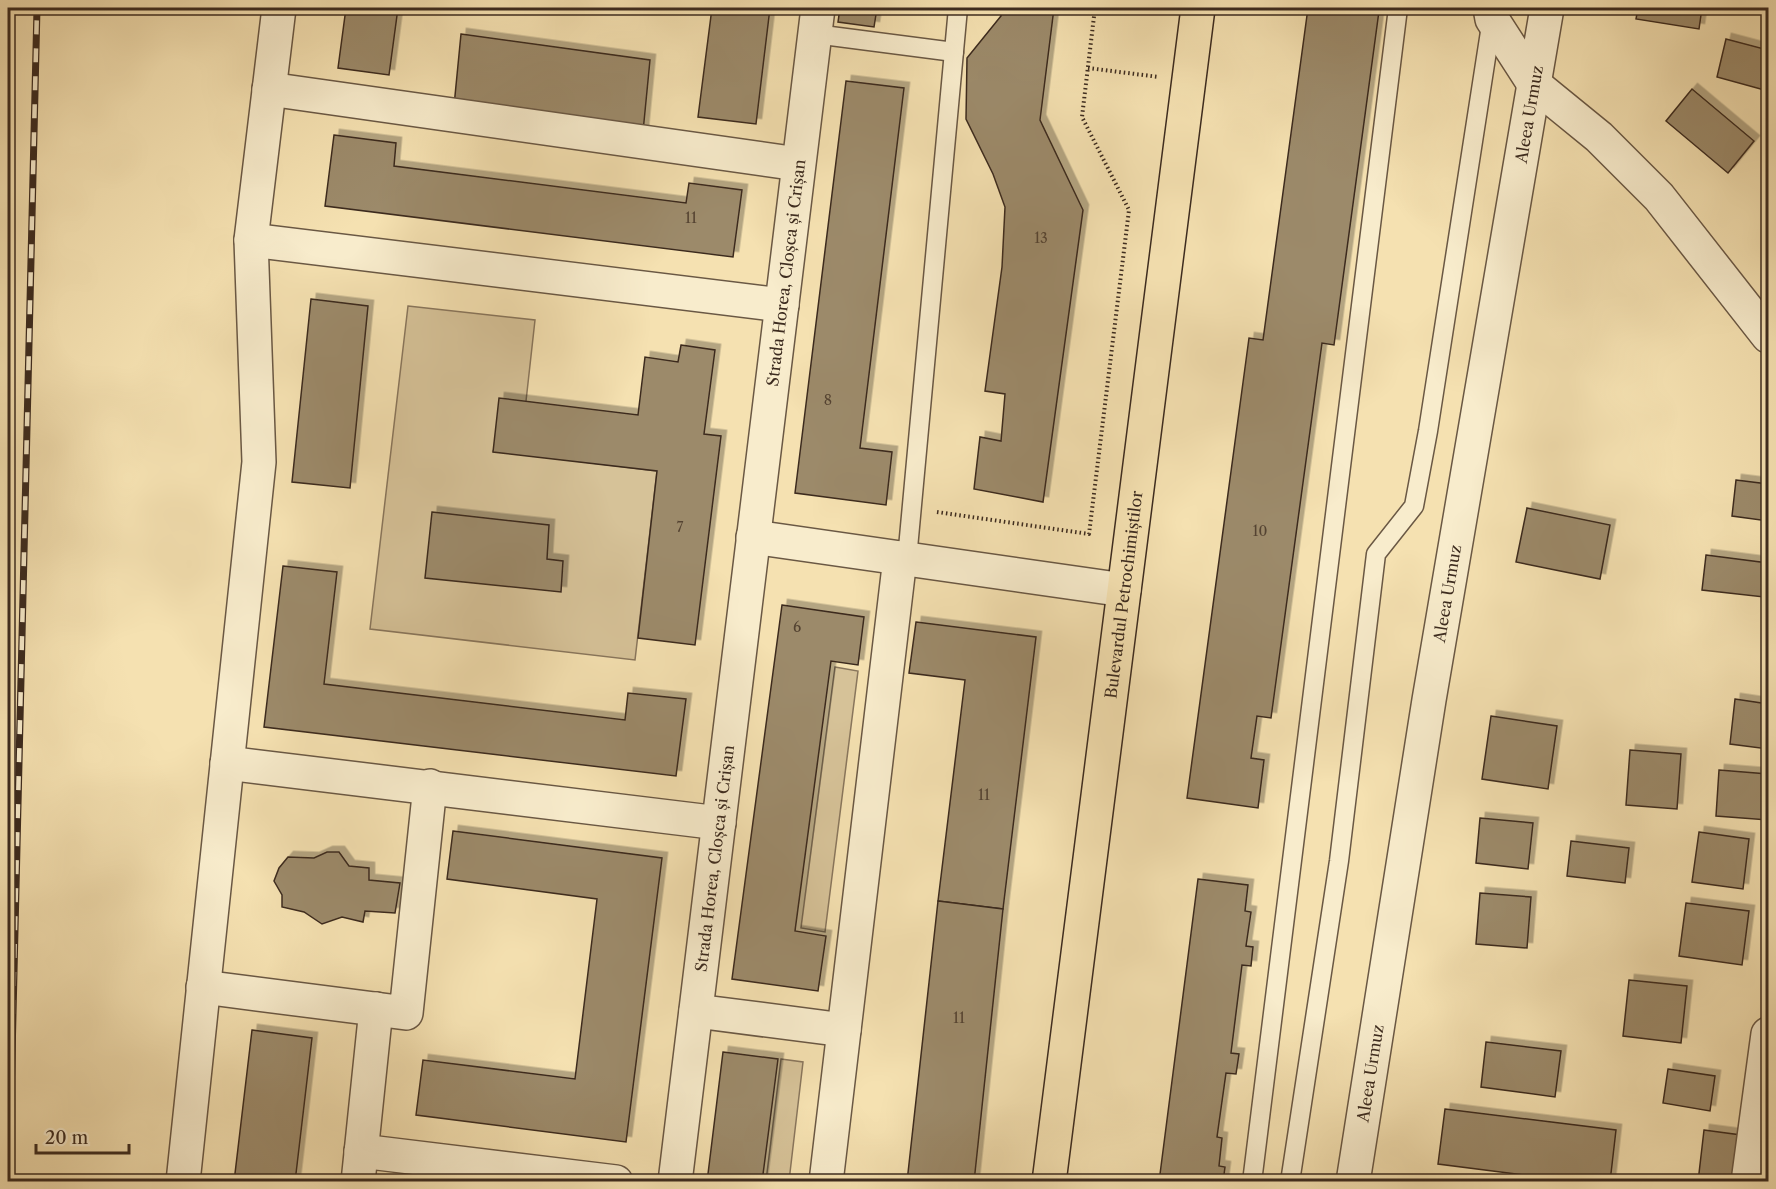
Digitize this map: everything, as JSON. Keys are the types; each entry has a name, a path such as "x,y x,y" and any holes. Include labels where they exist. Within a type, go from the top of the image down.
{"main road":[{"name":"Bulevardul Petrochimiștilor","path":"1049,1182 1198,8"}],"street":[{"path":"183,1182 259,462 251,240 279,8"},
{"name":"Aleea Urmuz","path":"1353,1182 1429,700 1547,8"},
{"path":"1491,13 1534,84 1599,137 1659,197 1768,336"},
{"name":"Strada Horea, Cloșca și Crișan","path":"675,1182 816,21"},
{"path":"269,89 798,164"},
{"path":"251,240 782,305"},
{"path":"753,537 1124,590"},
{"path":"826,1182 903,559"},
{"path":"228,762 719,823"},
{"path":"203,987 406,1013 430,786"},
{"path":"376,1009 360,1166 616,1182"},
{"path":"696,1011 844,1030"},
{"path":"1748,1182 1768,1034"}],"lane":[{"path":"903,559 912,509 958,8"},
{"path":"1251,1182 1398,8"},
{"path":"1290,1182 1339,861 1376,554 1414,506 1428,431 1491,13"},
{"path":"816,21 954,52"}],"path":[{"path":"912,509 1089,534 1129,210 1082,117 1095,8"},
{"path":"1088,68 1168,78"}],"shaded area":[{"path":"408,306 535,320 526,401 493,451 657,471 635,660 370,629"},
{"path":"835,667 858,671 825,932 801,928"},
{"path":"781,1059 803,1062 789,1181 766,1181"}],"building":[{"path":"346,8 398,8 389,75 338,68"},
{"path":"712,8 770,8 756,124 698,117"},
{"path":"840,8 877,8 874,27 838,22"},
{"path":"1001,8 1054,8 1040,120 1083,210 1043,502 974,489 980,437 1001,441 1005,394 985,391 1002,267 1005,207 993,174 966,119 967,58 1001,16"},
{"path":"1308,8 1379,11 1334,345 1322,343 1271,718 1257,716 1251,758 1264,760 1258,808 1187,798 1249,338 1263,340"},
{"path":"1638,8 1702,8 1699,29 1636,19"},
{"path":"461,34 650,60 643,132 454,106"},
{"path":"1726,39 1768,50 1768,91 1717,77"},
{"path":"846,81 904,88 860,448 892,452 886,505 795,493"},
{"path":"1692,89 1754,141 1728,173 1666,121"},
{"path":"334,135 396,143 394,166 686,203 689,183 742,190 733,257 325,206"},
{"path":"311,299 368,306 350,488 292,482"},
{"path":"681,345 715,350 704,434 721,436 695,645 638,638 657,471 493,452 499,398 638,415 645,357 678,362"},
{"path":"1736,480 1768,484 1768,521 1732,516"},
{"path":"1527,508 1610,525 1600,579 1516,562"},
{"path":"432,512 549,525 547,559 563,561 561,592 425,578"},
{"path":"1706,555 1768,563 1764,597 1702,590"},
{"path":"283,566 337,572 324,684 625,720 628,693 686,699 676,776 264,727"},
{"path":"782,605 864,617 858,665 831,661 795,931 826,936 818,991 732,979"},
{"path":"916,622 1036,637 1003,909 938,901 965,680 909,673"},
{"path":"1735,699 1768,704 1768,749 1730,744"},
{"path":"1491,716 1557,726 1548,789 1482,779"},
{"path":"1630,750 1681,754 1677,809 1626,805"},
{"path":"1719,770 1768,774 1768,820 1716,816"},
{"path":"1480,818 1533,823 1528,869 1476,863"},
{"path":"453,831 662,858 626,1142 416,1115 423,1060 575,1079 597,899 447,879"},
{"path":"1699,832 1749,839 1743,889 1692,882"},
{"path":"1571,841 1629,848 1625,883 1567,876"},
{"path":"327,852 339,852 349,866 369,868 369,880 400,883 395,913 365,911 363,922 342,917 322,924 304,912 282,907 282,895 274,881 279,868 288,857 314,858"},
{"path":"1198,879 1248,885 1245,911 1251,912 1246,946 1253,947 1251,966 1242,965 1231,1053 1239,1054 1236,1074 1226,1073 1217,1137 1222,1138 1219,1166 1225,1167 1223,1182 1159,1182"},
{"path":"1480,893 1531,897 1527,948 1476,944"},
{"path":"938,901 1003,909 974,1182 907,1182"},
{"path":"1686,903 1749,911 1742,965 1679,956"},
{"path":"1629,980 1687,986 1681,1043 1623,1036"},
{"path":"252,1030 312,1038 295,1182 234,1182"},
{"path":"1486,1042 1561,1051 1555,1097 1481,1087"},
{"path":"723,1052 778,1059 762,1182 707,1182"},
{"path":"1668,1069 1715,1076 1710,1111 1663,1103"},
{"path":"1445,1109 1616,1130 1610,1182 1580,1182 1438,1164"},
{"path":"1704,1130 1741,1135 1735,1182 1698,1182"}],"railway":[{"path":"8,247 11,8"},
{"path":"9,1182 37,8"}]}
